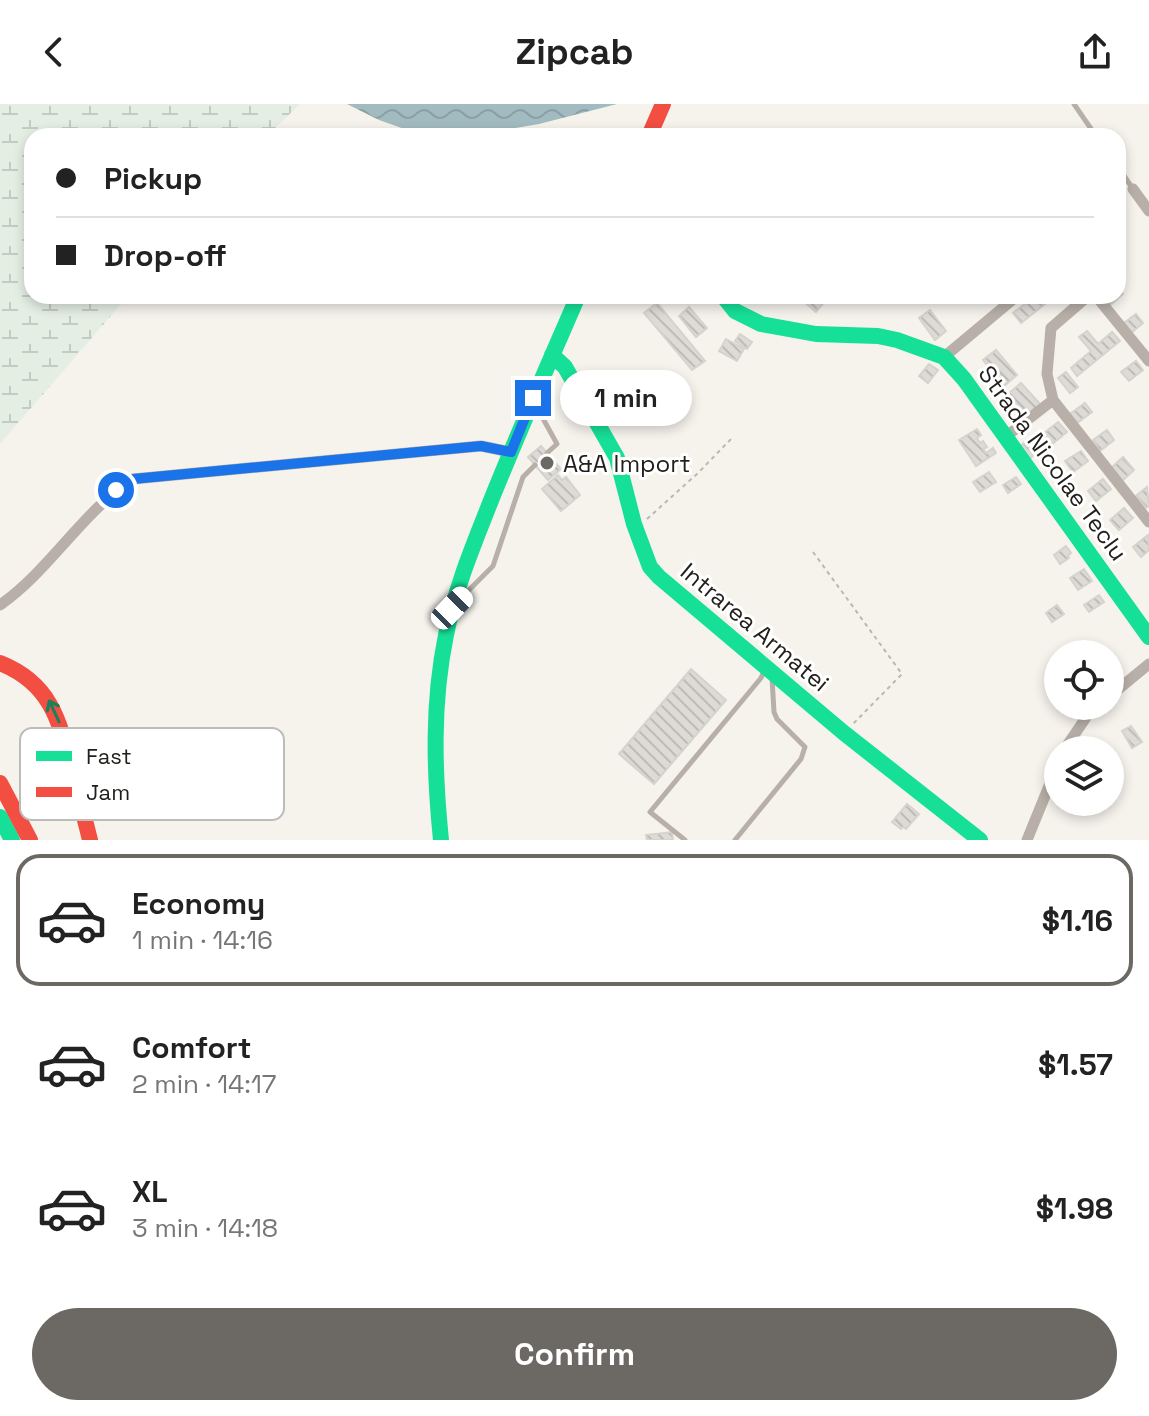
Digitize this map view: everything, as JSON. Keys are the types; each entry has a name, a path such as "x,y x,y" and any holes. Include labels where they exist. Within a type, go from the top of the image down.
{"main road":[{"path":"441,840 435,729 441,668 452,608 466,563 574,304"},
{"path":"729,304 744,317 761,324 816,334 888,337 944,357"},
{"name":"Intrarea Armatei","path":"552,355 565,367 617,458 634,524 650,567 844,733 980,840"},
{"name":"Strada Nicolae Teclu","path":"944,357 964,379 1149,637"},
{"path":"0,663 27,675 40,687 56,713 60,728"},
{"path":"0,783 30,840"},
{"path":"0,817 12,840"},
{"path":"85,820 90,840"}],"street":[{"path":"1133,189 1149,211"},
{"path":"944,357 1007,304"},
{"path":"1079,304 1051,328 1047,374 1053,400 1149,522"},
{"path":"1103,304 1149,361"},
{"path":"1004,438 1053,400"},
{"path":"0,605 45,565 116,490 133,479 481,446 511,452"},
{"path":"1124,685 1149,664"},
{"path":"1027,840 1044,798"}],"lane":[{"path":"1074,104 1090,128"},
{"path":"1126,179 1133,189"},
{"path":"533,398 557,444 547,453"},
{"path":"452,608 493,566 523,477 535,465"},
{"path":"685,840 650,812 768,670"},
{"path":"735,840 801,759 805,747 777,719 768,670"}],"path":[{"path":"634,524 648,519 733,437"},
{"path":"813,552 902,674 844,733"}],"green space":[{"path":"0,104 300,104 275,128 24,128 24,304 121,304 0,444"}],"water":[{"path":"347,104 617,104 516,128 402,128"}],"building":[{"path":"658,304 705,361 692,370 644,313"},
{"path":"807,304 822,304 816,312"},
{"path":"1025,304 1045,304 1021,323 1013,313"},
{"path":"689,307 707,328 696,337 679,316"},
{"path":"930,310 946,331 935,340 919,318"},
{"path":"1136,314 1143,323 1131,333 1124,323"},
{"path":"1087,331 1098,344 1112,332 1120,341 1077,376 1071,368 1091,351 1079,337"},
{"path":"740,334 752,342 747,349 735,341"},
{"path":"726,339 744,349 737,361 719,351"},
{"path":"996,350 1017,375 1004,386 983,360"},
{"path":"1136,361 1143,370 1129,381 1121,372"},
{"path":"929,364 938,370 928,383 919,376"},
{"path":"1066,372 1078,387 1070,393 1058,378"},
{"path":"1021,383 1041,405 1028,416 1008,394"},
{"path":"1085,403 1092,412 1077,423 1070,414"},
{"path":"1058,422 1067,432 1051,445 1043,434"},
{"path":"977,429 981,435 977,438 987,447 983,449 986,453 993,448 996,453 976,466 959,440"},
{"path":"1107,430 1114,440 1100,451 1093,440"},
{"path":"1024,443 1035,454 1027,461 1017,450"},
{"path":"541,446 561,469 548,480 528,457"},
{"path":"1081,451 1088,461 1073,472 1065,461"},
{"path":"1123,457 1134,470 1122,481 1111,468"},
{"path":"989,472 996,482 980,492 973,482"},
{"path":"558,475 562,480 566,477 580,495 561,511 542,489"},
{"path":"1016,477 1021,484 1008,493 1003,485"},
{"path":"1103,479 1111,489 1096,501 1088,491"},
{"path":"1147,487 1149,506 1146,508 1136,496"},
{"path":"1124,508 1133,518 1119,530 1110,520"},
{"path":"1148,535 1149,550 1141,557 1133,547"},
{"path":"1066,546 1071,553 1060,564 1054,555"},
{"path":"1084,569 1092,581 1078,590 1070,578"},
{"path":"1099,595 1104,602 1089,612 1084,605"},
{"path":"1057,605 1064,614 1052,622 1046,613"},
{"path":"691,669 726,700 654,784 619,754"},
{"path":"1131,726 1142,742 1132,748 1122,731"},
{"path":"907,804 919,814 906,829 901,829 892,822"},
{"path":"672,832 673,840 647,840 646,835"}],"traffic: fast":[{"path":"441,840 436,712 441,661 454,601 490,503 575,304"},
{"path":"729,304 735,311 761,324 816,334 878,336 944,357 964,379 1149,637"},
{"path":"552,355 565,367 617,458 634,524 650,567 844,733 980,840"},
{"path":"0,817 12,840"}],"traffic: jam":[{"path":"652,128 663,104"},
{"path":"0,663 17,671 41,692 60,728"},
{"path":"0,783 30,840"},
{"path":"85,820 90,840"}],"place":[{"name":"A&A Import","path":"547,463"}],"route":[{"path":"116,490 133,479 481,446 511,452 533,398"}]}
